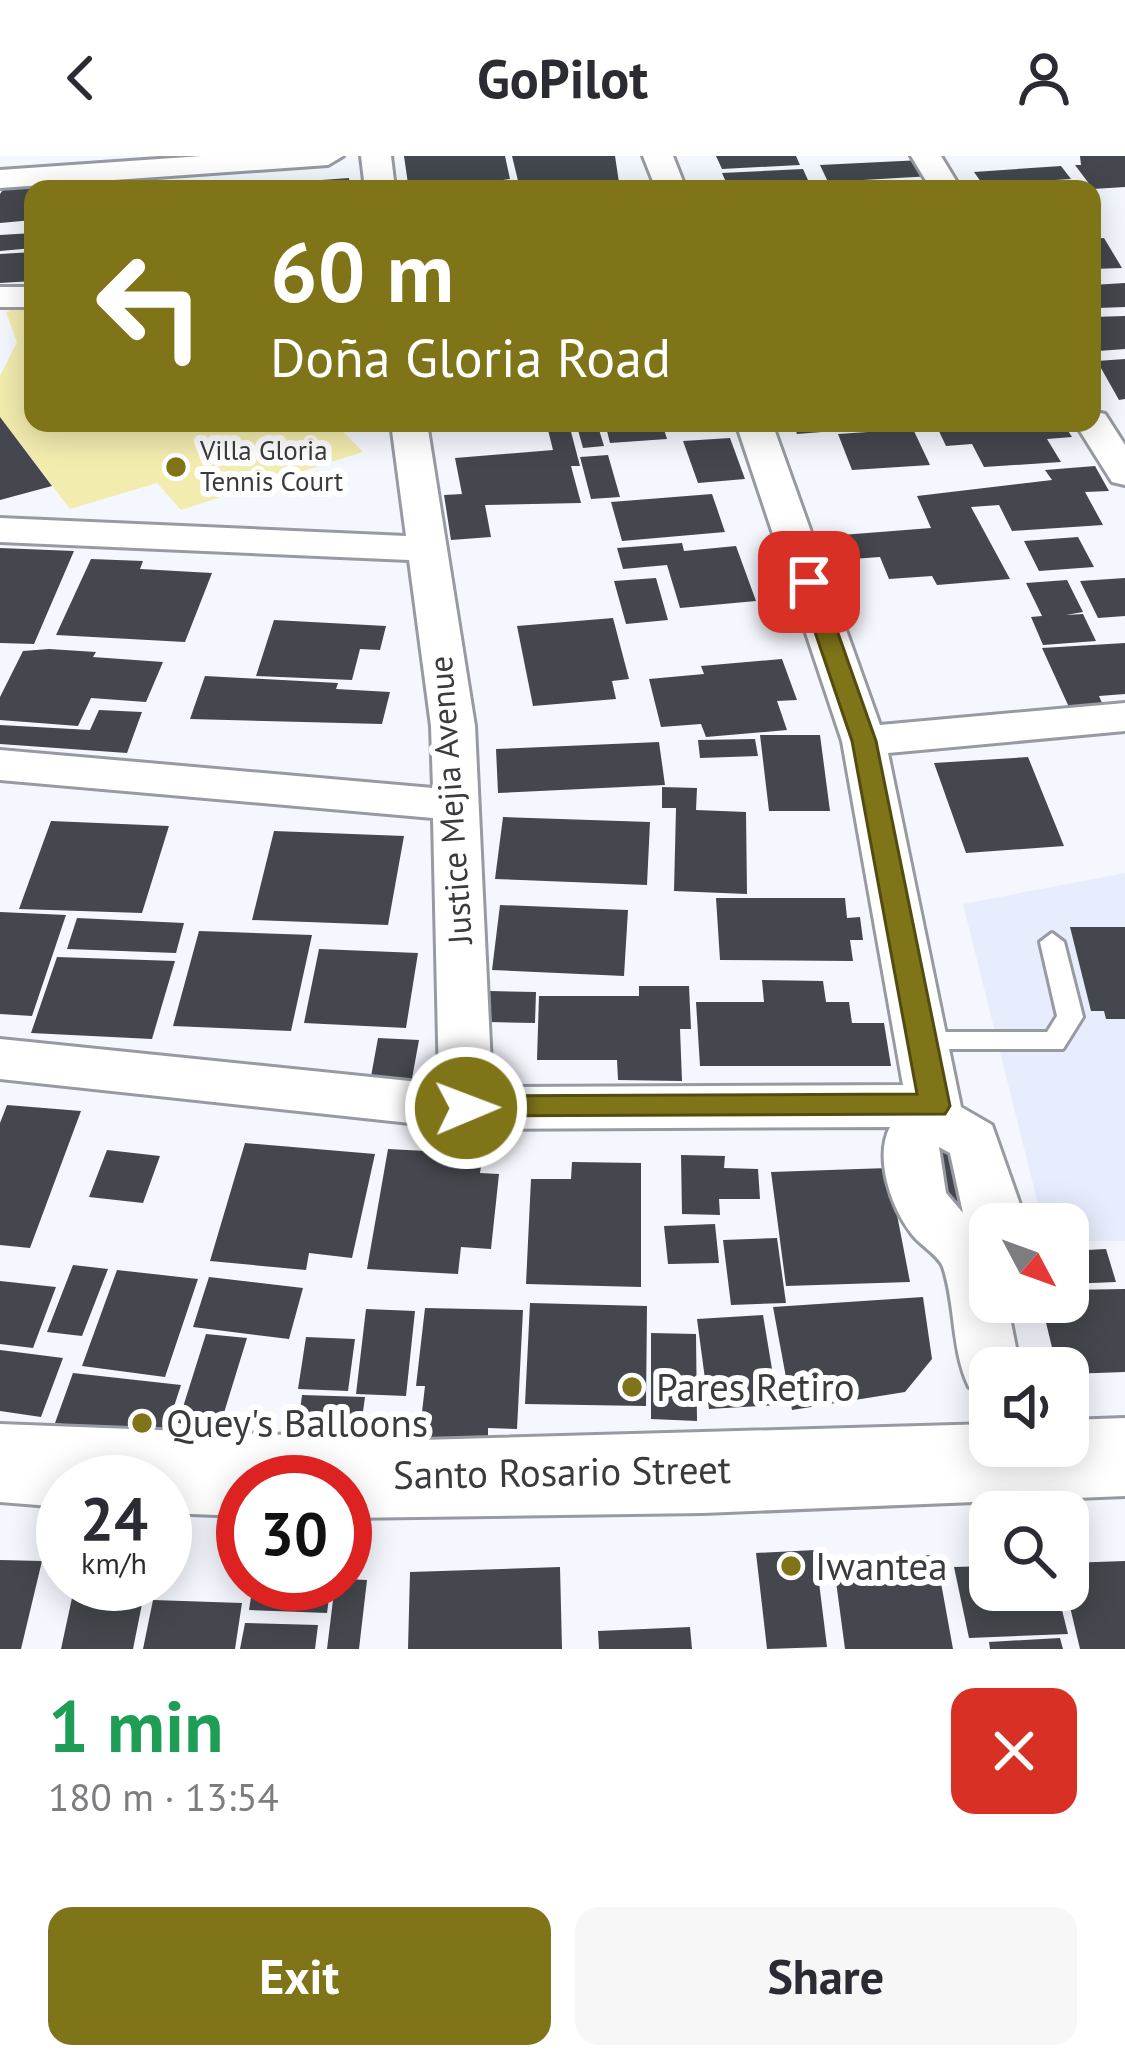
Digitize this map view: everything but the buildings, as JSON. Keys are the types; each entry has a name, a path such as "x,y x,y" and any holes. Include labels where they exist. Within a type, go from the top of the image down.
{"main road":[{"name":"Santo Rosario Street","path":"1089,1455 1125,1456"},
{"name":"Santo Rosario Street","path":"0,1463 123,1474 476,1476 969,1456"}],"street":[{"path":"0,178 328,156"},
{"name":"Justice Mejia Avenue","path":"410,432 453,725 466,1108"},
{"path":"757,432 864,741 936,1113"},
{"path":"1098,432 1125,474"},
{"path":"0,530 427,549"},
{"path":"864,741 1125,717"},
{"path":"0,765 455,805"},
{"path":"0,1059 466,1108 936,1113"},
{"path":"936,1113 910,1140 914,1173 927,1220 968,1250 986,1347"}],"lane":[{"path":"922,1042 1054,1042 1070,1017 1052,942"}],"shaded area":[{"name":"Villa Gloria Tennis Court","path":"24,304 24,432 344,432 363,452 181,510 157,483 70,509 0,417 0,376 17,342 6,312"},
{"path":"1125,873 1125,1241 1089,1241 1089,1203 1038,1203 963,904"}],"place":[{"name":"Villa Gloria Tennis Court","path":"176,467"},
{"name":"Pares Retiro","path":"632,1387"},
{"name":"Quey's Balloons","path":"142,1423"},
{"name":"Iwantea","path":"791,1566"}],"route":[{"path":"466,1108 935,1106 864,741 809,582"}]}
